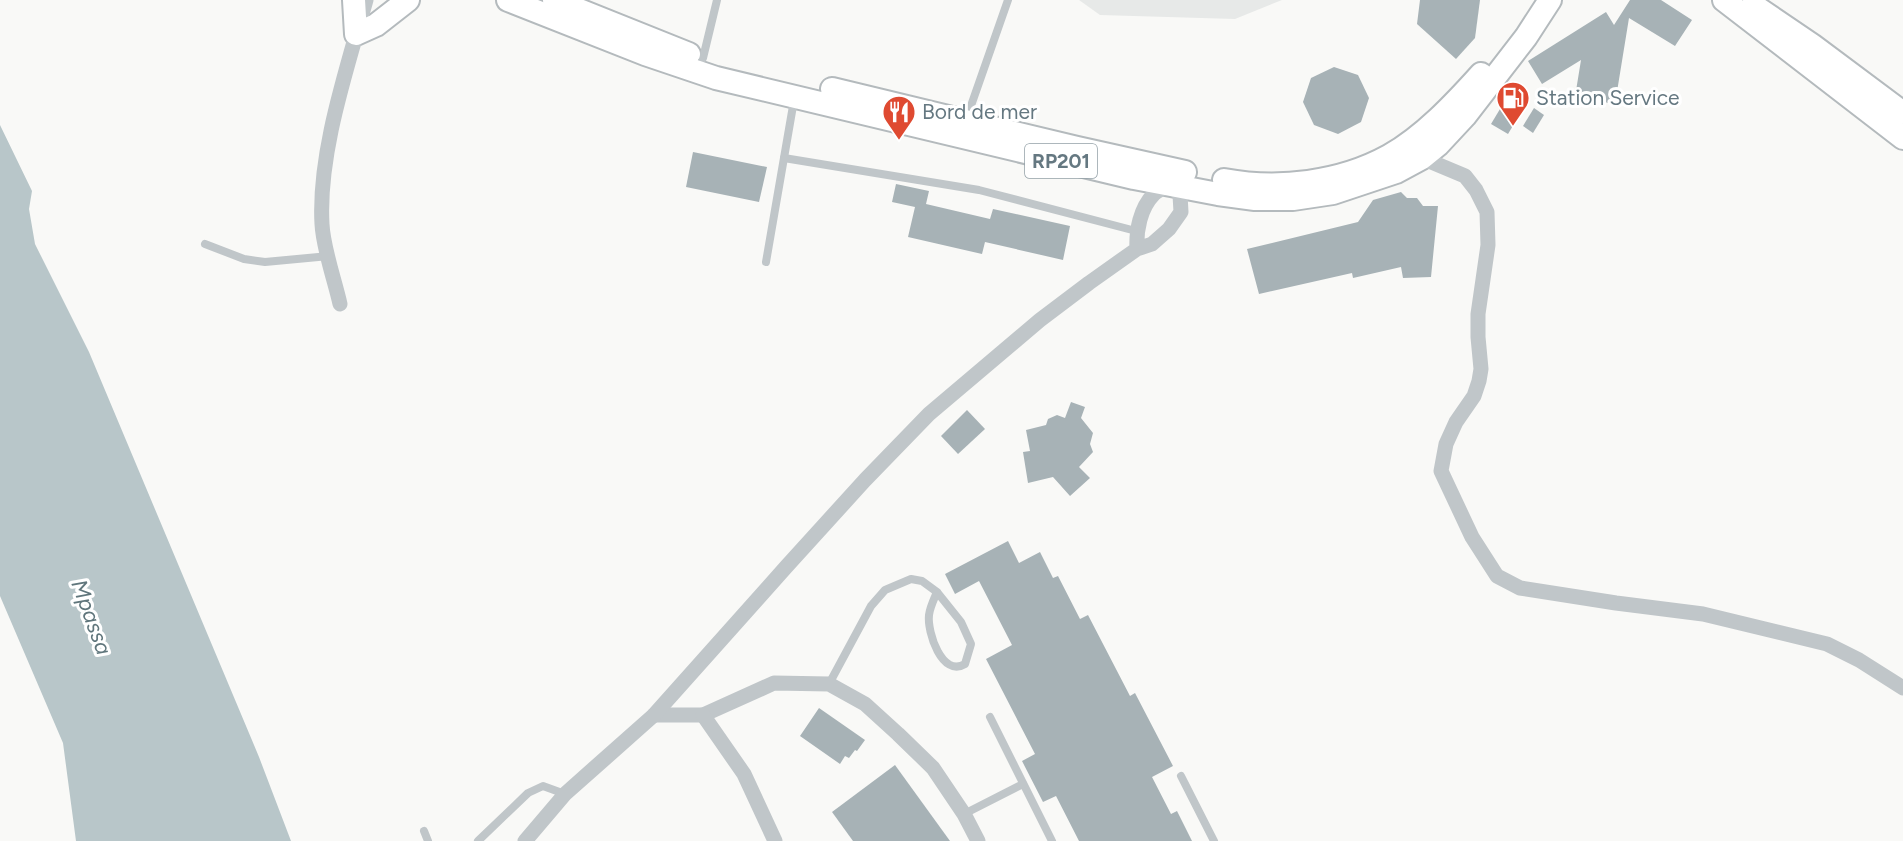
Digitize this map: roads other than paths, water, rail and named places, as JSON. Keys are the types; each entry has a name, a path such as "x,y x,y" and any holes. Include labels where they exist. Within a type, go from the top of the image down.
{"main road":[{"path":"354,0 356,34 376,25 408,0"},
{"name":"RP201","path":"508,0 685,68 717,78 1134,178 1255,199 1293,199 1333,193 1396,172 1422,158 1438,145 1465,116 1526,36 1550,0"},
{"name":"RP201","path":"554,0 703,58 965,122 1239,183 1292,184 1333,177 1362,168 1389,156 1418,136 1481,75 1535,0"},
{"path":"1724,0 1903,138"},
{"path":"1746,0 1812,45 1903,113"}],"street":[{"path":"340,304 322,226 323,181 328,145 366,0"},
{"path":"1422,158 1465,176 1476,190 1487,212 1488,245 1478,314 1481,369 1479,381 1474,396 1456,422 1446,444 1441,471 1473,537 1497,576 1520,588 1703,614 1827,644 1859,660 1903,688"},
{"path":"525,841 565,794 654,715 794,558 929,414 1040,320 1137,249 1152,244 1170,229 1181,212 1180,195 1171,184 1154,195 1136,231 1137,249"},
{"path":"654,715 703,715 774,683 828,684 865,704 933,768 964,814 978,841"},
{"path":"703,715 744,774 775,841"}],"lane":[{"path":"703,58 717,0"},
{"path":"965,122 1008,0"},
{"path":"766,262 795,95"},
{"path":"784,158 978,190 1136,231"},
{"path":"205,244 244,259 265,262 329,256"},
{"path":"828,684 871,606 885,590 911,579 922,581 937,592 961,622 971,644 965,664 959,668 946,662 937,651 930,629 929,615 937,592"},
{"path":"990,717 1052,841"},
{"path":"1181,776 1214,841"},
{"path":"964,814 1023,784"},
{"path":"478,841 528,793 543,786 565,794"},
{"path":"424,831 428,841"}],"water":[{"name":"Mpassa","path":"0,125 32,191 29,209 35,244 89,352 259,757 291,841 76,841 63,743 0,596"}],"place":[{"name":"Station Service","path":"1513,127"},
{"name":"Bord de mer","path":"899,141"}]}
